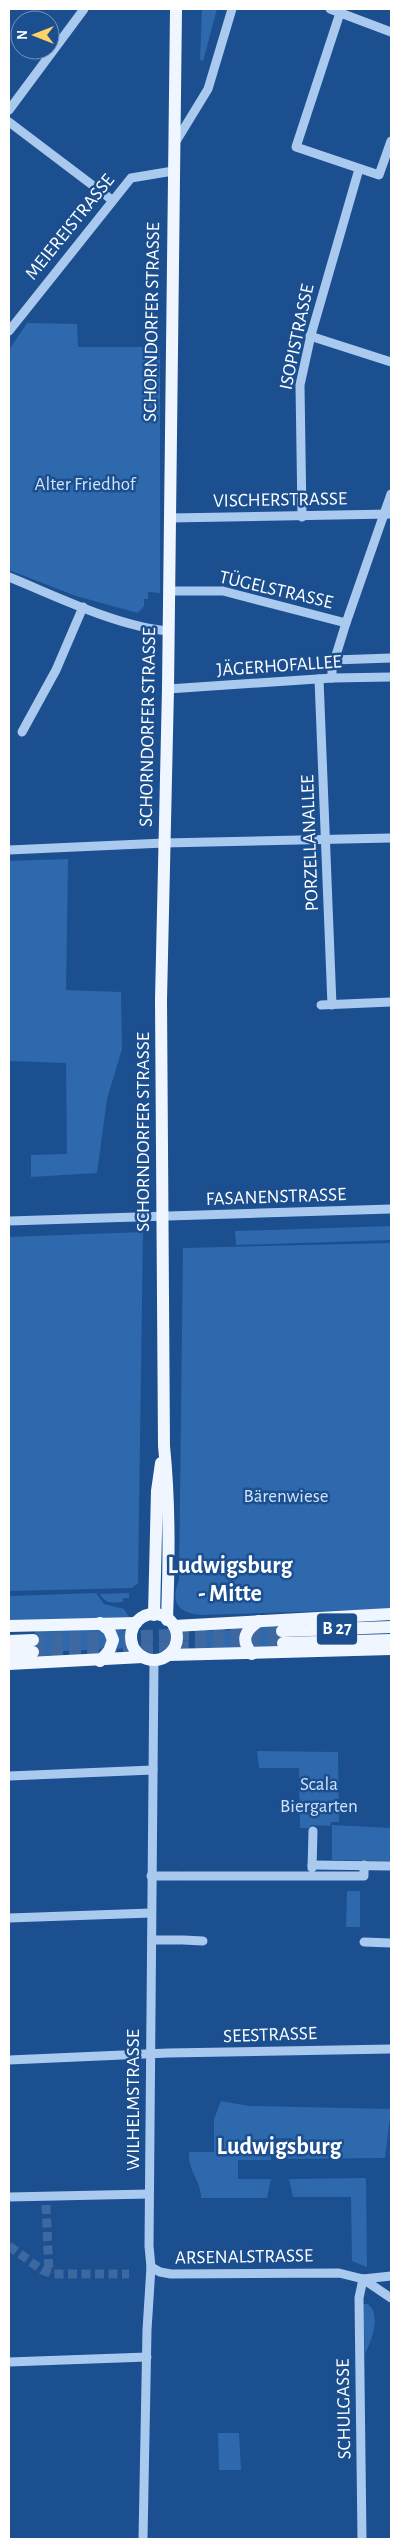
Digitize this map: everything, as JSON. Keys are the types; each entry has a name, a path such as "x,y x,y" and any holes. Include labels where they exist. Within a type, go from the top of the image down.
{"main road":[{"name":"SCHORNDORFER STRASSE","path":"171,1623 168,1486 164,1446 161,1000 170,590 173,146 176,9"},
{"name":"SCHORNDORFER STRASSE","path":"154,1615 157,1491 164,1446"},
{"path":"149,1659 134,1650 131,1635 136,1623 144,1617 154,1615 171,1623 391,1614"},
{"path":"252,1654 247,1648 244,1637 247,1630 260,1620"},
{"path":"100,1623 109,1630 113,1640 109,1651 100,1660"},
{"path":"9,1626 136,1623"},
{"path":"168,1655 176,1643 171,1623"},
{"name":"B 27","path":"391,1627 283,1637 391,1640"},
{"path":"9,1641 32,1646 9,1652"},
{"path":"9,1664 149,1659 168,1655 391,1649"}],"street":[{"path":"9,110 84,9"},
{"path":"173,146 208,89 232,9"},
{"path":"330,9 391,32"},
{"path":"340,13 296,147 379,175 391,141"},
{"path":"9,122 112,200"},
{"name":"ISOPISTRASSE","path":"302,517 300,385 310,336 359,169"},
{"name":"MEIEREISTRASSE","path":"9,331 131,178 173,171"},
{"path":"310,336 391,362"},
{"path":"332,678 334,660 346,623 388,514 391,494"},
{"name":"VISCHERSTRASSE","path":"170,518 388,514"},
{"path":"9,577 82,607 152,630 169,631"},
{"name":"TÜGELSTRASSE","path":"170,590 223,591 346,623"},
{"path":"22,732 56,670 82,607"},
{"name":"JÄGERHOFALLEE","path":"334,660 391,658"},
{"name":"JÄGERHOFALLEE","path":"168,689 332,678 391,677"},
{"name":"PORZELLANALLEE","path":"320,679 332,1005"},
{"path":"9,850 164,843 391,838"},
{"path":"321,1005 391,1002"},
{"name":"FASANENSTRASSE","path":"9,1221 391,1209"},
{"name":"WILHELMSTRASSE","path":"143,2539 151,2267 149,2246 149,2054 153,1770 149,1659"},
{"path":"9,1776 153,1770"},
{"path":"312,1876 313,1831"},
{"path":"312,1865 391,1866"},
{"path":"151,1876 364,1876 364,1865"},
{"path":"9,1918 151,1913"},
{"path":"152,1940 203,1941"},
{"path":"364,1942 391,1943"},
{"name":"SEESTRASSE","path":"9,2060 149,2054 391,2049"},
{"path":"9,2198 46,2201 149,2194"},
{"name":"ARSENALSTRASSE","path":"151,2267 160,2272 171,2274 339,2272 363,2279"},
{"path":"363,2279 390,2276"},
{"path":"389,2297 384,2284 390,2276"},
{"path":"363,2279 389,2297"},
{"name":"SCHULGASSE","path":"362,2539 359,2298 363,2279"},
{"path":"9,2362 147,2357"}],"green space":[{"path":"202,9 217,9 203,61 200,60"},
{"name":"Alter Friedhof","path":"27,323 77,324 78,347 160,347 160,593 148,592 148,599 144,599 144,606 138,613 76,596 9,570 9,350"},
{"path":"68,859 66,990 121,992 122,1049 107,1099 97,1173 31,1177 31,1155 67,1154 66,1063 9,1061 9,861"},
{"path":"391,1226 391,1240 236,1245 235,1231"},
{"path":"143,1232 138,1583 132,1588 9,1591 9,1237"},
{"name":"Bärenwiese","path":"391,1243 391,1609 201,1615 187,1612 178,1605 175,1595 179,1580 183,1248"},
{"path":"96,1593 104,1604 124,1609 129,1617 9,1621 9,1596"},
{"path":"129,1593 129,1598 123,1598 123,1602 116,1603 104,1600 100,1594"},
{"path":"282,1623 283,1648 256,1648 250,1643 250,1633 261,1627"},
{"path":"112,1628 129,1632 129,1648 114,1649"},
{"path":"98,1629 108,1637 103,1649 65,1651 45,1657 35,1657 35,1630"},
{"path":"241,1630 239,1638 241,1650 195,1647 195,1631"},
{"name":"Scala Biergarten","path":"257,1751 338,1752 339,1822 331,1822 330,1826 311,1825 310,1828 300,1828 299,1768 259,1768"},
{"path":"332,1825 391,1828 391,1861 332,1860"},
{"path":"347,1891 360,1891 360,1927 346,1927"},
{"path":"221,2101 249,2106 391,2109 385,2158 284,2159 284,2150 292,2149 292,2138 263,2139 263,2150 271,2150 271,2160 238,2160 238,2179 271,2179 267,2198 201,2198 199,2186 190,2165 189,2152 214,2152 214,2119"},
{"path":"366,2178 367,2267 352,2261 351,2197 293,2197 289,2179"},
{"path":"363,2304 368,2304 372,2309 375,2322 365,2354"},
{"path":"218,2433 239,2433 241,2470 219,2470"}],"tunnel":[{"path":"33,1640 282,1631"},
{"path":"33,1652 283,1643"},
{"path":"46,2205 49,2273"},
{"path":"9,2246 42,2270 53,2274 129,2274"}],"district":[{"name":"Ludwigsburg - Mitte","path":"230,1580"},
{"name":"Ludwigsburg","path":"279,2147"}]}
